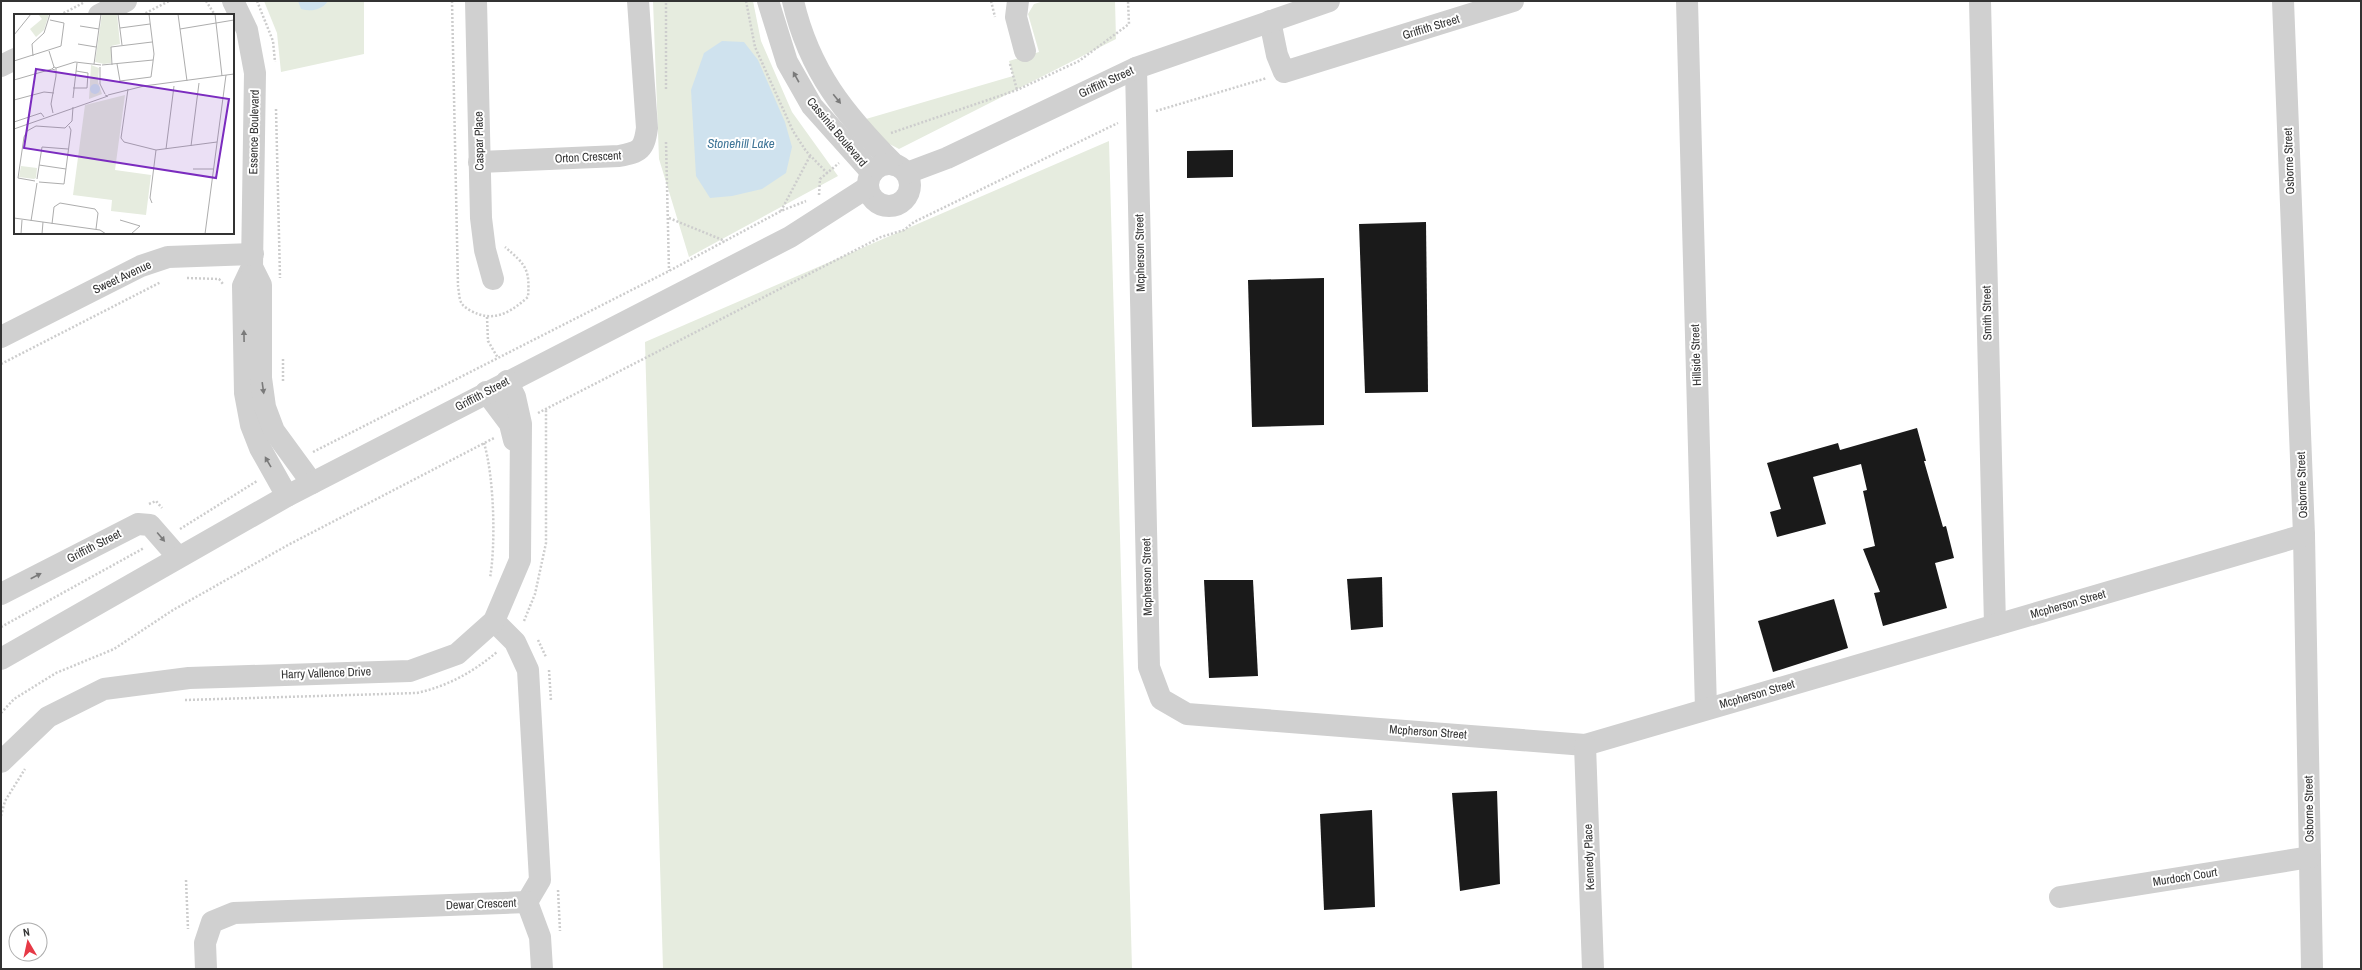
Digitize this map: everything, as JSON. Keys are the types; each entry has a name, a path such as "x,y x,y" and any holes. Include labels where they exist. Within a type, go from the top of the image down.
{"street":[{"path":"101,14 126,1"},
{"name":"Essence Boulevard","path":"233,1 247,30 255,73 252,260 243,286 245,393 251,425 260,448 287,496"},
{"name":"Caspar Place","path":"476,1 481,218 485,250 493,279"},
{"name":"Orton Crescent","path":"479,162 619,156 638,151 645,143 647,128 638,1"},
{"name":"Cassinia Boulevard","path":"768,1 787,62 812,106 851,151 873,188"},
{"name":"Cassinia Boulevard","path":"793,1 804,42 827,86 870,140 904,174"},
{"path":"1018,1 1016,17 1026,51"},
{"name":"Griffith Street","path":"1,659 287,496 507,381 790,237 873,188 882,165 904,174 947,158 1136,68 1329,1"},
{"name":"Griffith Street","path":"1284,72 1513,1"},
{"name":"Hillside Street","path":"1687,1 1706,709"},
{"name":"Smith Street","path":"1980,1 1995,625"},
{"name":"Osborne Street","path":"2283,1 2304,536 2312,969"},
{"path":"1270,21 1278,56 1284,72"},
{"path":"1,66 14,60"},
{"name":"Mcpherson Street","path":"1136,68 1149,667 1160,699 1187,714 1586,745 2304,536"},
{"path":"873,188 892,206 900,203 907,196 904,174"},
{"name":"Sweet Avenue","path":"1,337 141,266 168,257 252,260"},
{"name":"Essence Boulevard","path":"252,260 261,285 261,378 266,407 274,431 312,483"},
{"name":"Harry Vallence Drive","path":"1,762 48,718 104,689 189,678 410,671 457,654 494,621 520,560 519,459 515,397 507,381"},
{"name":"Harry Vallence Drive","path":"486,392 510,424 516,426"},
{"name":"Griffith Street","path":"1,594 138,524 150,525 178,557"},
{"name":"Dewar Crescent","path":"206,969 205,943 212,922 234,913 527,902 540,880 528,670 515,642 494,621"},
{"name":"Kennedy Place","path":"1586,745 1593,969"},
{"name":"Murdoch Court","path":"2060,897 2310,857"},
{"path":"527,902 540,937 542,969"}],"path":[{"path":"62,14 87,1"},
{"path":"144,14 169,1"},
{"path":"206,1 214,14"},
{"path":"257,1 273,41 275,69"},
{"path":"746,1 755,47 793,131 810,156 828,174"},
{"path":"870,140 1018,90 1079,61 1129,24 1128,1"},
{"path":"1,713 14,699 56,673 114,649 172,610 288,545 881,237 904,230 914,222 1137,114 1165,109 1284,72"},
{"path":"276,101 281,284"},
{"path":"312,453 781,212 819,196 820,179 828,174 851,151"},
{"path":"781,212 810,156"},
{"path":"669,218 726,241"},
{"path":"183,278 219,279 227,288"},
{"path":"1,364 165,280"},
{"path":"487,317 488,341 498,358"},
{"path":"282,356 283,388"},
{"path":"484,443 491,472 492,548 489,584"},
{"path":"1,627 162,538 256,482 253,475"},
{"path":"180,700 417,693 450,684 475,669 498,650 523,620"},
{"path":"1,816 5,801 27,766"},
{"path":"186,880 188,935"}],"shaded area":[{"path":"264,1 364,1 364,54 281,72 277,33"},
{"path":"653,1 753,1 761,41 792,112 838,176 689,257 659,159"},
{"path":"1044,1 1115,1 1116,39 899,149 882,140 866,119 1013,76 1009,61 1039,52 1028,14 1034,4"},
{"path":"1109,141 1132,969 663,969 645,342"}],"water":[{"path":"298,1 328,1 316,10 309,10 301,9"},
{"name":"Stonehill Lake","path":"722,41 744,42 758,60 785,122 792,147 786,173 762,189 732,196 710,198 696,176 691,90 704,53"}],"building":[{"path":"1233,150 1233,177 1187,178 1187,151"},
{"path":"1426,222 1428,392 1365,393 1359,224"},
{"path":"1324,278 1324,425 1252,427 1248,280"},
{"path":"1917,428 1926,461 1924,461 1943,527 1946,526 1954,558 1935,563 1947,608 1883,626 1874,593 1880,592 1863,549 1875,546 1863,491 1867,490 1861,464 1813,477 1826,524 1777,537 1770,512 1781,509 1767,463 1838,443 1840,450"},
{"path":"1382,577 1383,627 1351,630 1347,579"},
{"path":"1204,580 1253,580 1258,676 1209,678"},
{"path":"1834,599 1848,648 1773,672 1758,621"},
{"path":"1497,791 1500,884 1460,891 1452,793"},
{"path":"1372,810 1375,907 1324,910 1320,814"}]}
